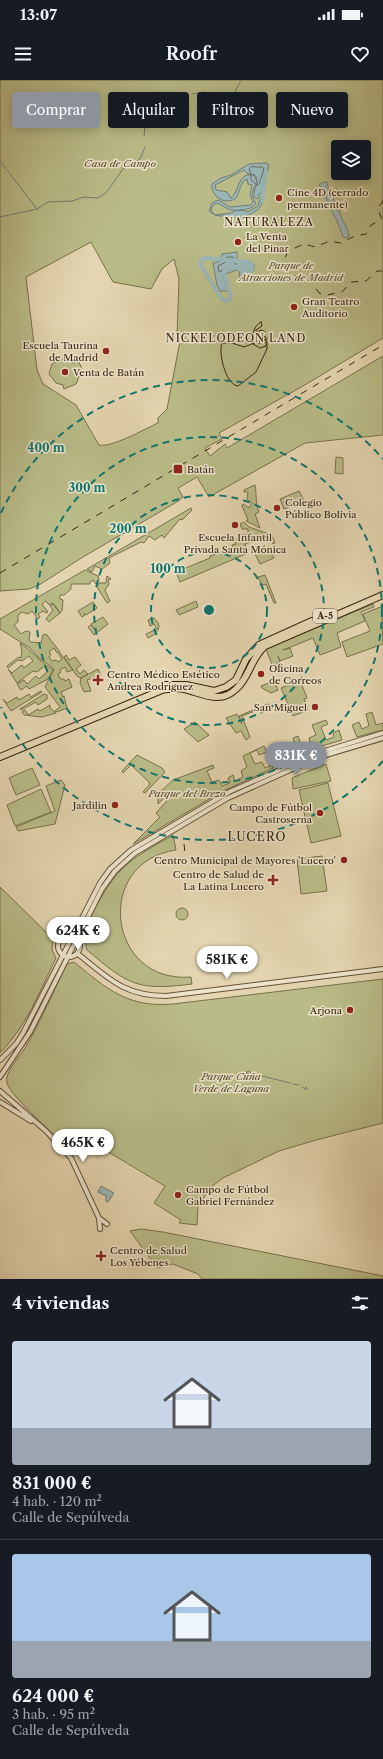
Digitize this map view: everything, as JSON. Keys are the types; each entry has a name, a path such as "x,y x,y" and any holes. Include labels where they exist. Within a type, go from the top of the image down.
{"highway":[{"name":"A-5","path":"266,643 383,590"},
{"name":"A-5","path":"266,643 383,595"},
{"path":"0,754 164,685 186,685 214,691 226,687 236,680 250,653 258,645 266,643"},
{"path":"0,757 162,690 180,688 210,697 230,694 242,683 255,657 266,643"}],"street":[{"path":"0,1060 16,1044 23,1033 74,937 100,883 110,869 131,850 229,792 318,752 383,733"},
{"path":"74,937 102,889 115,871 135,853 228,798 319,757 383,738"},
{"path":"64,936 74,937 80,945 78,954 71,958 64,956 58,950 59,942 64,936"},
{"path":"78,954 115,983 136,993 151,996 166,996 383,969"},
{"path":"0,1077 30,1032 64,956"},
{"path":"0,1091 54,1139 71,1158 99,1218 100,1228"},
{"path":"0,1102 40,1126"},
{"path":"99,1218 107,1224"}],"green space":[{"name":"Casa de Campo","path":"0,80 383,80 383,338 303,386 219,433 222,439 205,448 210,456 225,444 227,448 383,356 383,435 305,443 209,497 197,477 178,488 183,497 180,500 83,557 39,585 29,589 0,591","holes":["91,242 113,282 151,289 162,269 174,259 179,279 177,335 180,341 167,409 158,418 158,423 120,441 111,444 99,445 76,405 43,384 37,370 26,277"]},
{"name":"Venta de Batán","path":"61,359 69,360 73,363 78,360 82,369 76,384 64,389 63,385 56,383 49,374 52,364"},
{"path":"336,457 343,458 343,474 335,473"},
{"path":"255,485 259,512 255,514 260,528 246,521 248,520 242,506 243,504 249,508 252,503 247,499 248,492 244,492 244,490"},
{"path":"299,491 304,501 284,509 280,499"},
{"path":"191,508 192,510 182,520 180,519 164,538 162,535 155,540 149,536 144,543 141,542 109,558 110,563 102,569 95,566 92,572 87,569"},
{"path":"244,522 249,527 271,534 275,543 273,544 269,535 245,544 248,553 180,582 176,572 210,558 210,556 233,548 232,545 236,544 234,541 235,539 237,540 241,534 248,535 248,529 242,529 240,524"},
{"path":"269,548 274,558 260,564 255,554"},
{"path":"85,570 98,576 99,580 96,584 93,580 90,584 71,584 71,589 64,595 60,595 60,599 63,600 62,611 60,613 53,603 49,605 46,601 42,604 48,612 46,613 43,611 38,614 40,617 38,619 32,611 28,614 22,612 18,615 18,622 14,625 21,634 26,631 30,632 29,640 31,642 41,643 43,635 46,634 60,652 57,653 54,648 49,652 51,654 49,657 52,661 56,660 58,662 62,659 59,655 60,653 73,670 67,672 65,667 60,670 61,672 58,674 60,679 64,679 65,681 69,679 72,687 61,692 63,697 64,696 67,708 57,712 55,711 60,707 45,687 54,669 38,657 30,648 0,629 0,619"},
{"path":"265,575 276,603 274,603 266,584 262,585 258,577"},
{"path":"107,576 111,579 108,580 109,584 105,590 110,601 107,603 97,587 99,583 106,583"},
{"path":"196,601 198,607 179,615 176,610"},
{"path":"93,602 97,608 86,615 84,613 85,615 82,617 78,611"},
{"path":"53,604 60,613 49,622 46,619 53,610 50,606"},
{"path":"373,604 374,607 361,612 365,621 337,633 341,647 320,655 313,638 283,650 290,648 293,656 280,661 273,667 266,649"},
{"path":"383,606 383,644 347,657 342,642 370,631 363,614"},
{"path":"103,617 108,624 94,635 88,627 91,625 96,631 91,624"},
{"path":"154,618 159,627 155,634 148,638 146,634 157,629 154,624 150,626 148,620"},
{"path":"20,643 46,665 37,672 33,671 17,683 8,669 12,673 22,665 24,668 33,661 29,656 22,661 18,660 8,668 7,666 19,657 21,658 22,651"},
{"path":"66,655 69,660 75,657 81,665 76,669 80,674 84,670 88,674 81,678 77,676 64,657"},
{"path":"47,666 53,670 48,679 29,689 27,686 21,690 17,684 24,680 27,684 36,676 39,679 48,671 45,667"},
{"path":"98,669 101,675 87,680 91,691 84,692 80,683 81,678"},
{"path":"306,678 307,681 301,683 307,698 304,699 308,710 293,716 281,688"},
{"path":"274,681 278,690 271,693 261,686"},
{"path":"41,691 42,692 11,711 3,699 7,703 17,697 19,700 29,694 31,697"},
{"path":"44,694 47,695 47,699 38,705 36,702 21,710 20,709"},
{"path":"267,704 270,705 242,716 250,737 246,740 241,731 236,733 226,718 237,714 242,724 239,716"},
{"path":"50,705 50,708 56,713 42,717 24,715 22,712 25,710 28,715 38,709 40,711"},
{"path":"372,712 376,725 383,723 383,730 357,737 352,725 359,722 362,729 369,726 366,714"},
{"path":"326,720 328,724 321,727 326,740 334,737 333,733 339,730 342,740 315,748 284,763 279,749 286,748 289,754 297,751 293,738 298,736 303,750 311,747 309,738 316,735 312,725"},
{"path":"195,722 209,735 198,742 184,729"},
{"name":"Parque del Brezo","path":"264,746 267,752 259,755 257,750 250,753 255,764 262,762 265,768 272,765 273,768 223,791 133,844 160,817 156,813 167,801 164,798 158,804 158,794 173,780 213,765 214,768 207,771 212,782 219,780 222,786 230,783 228,778 233,775 235,781 243,777 241,771 247,767 243,756"},
{"path":"137,755 162,768 165,772 145,793 143,792 150,784 149,782 131,765 123,773 122,771"},
{"path":"326,764 331,781 293,789 292,778"},
{"path":"32,768 40,785 16,795 9,778"},
{"path":"61,780 65,785 55,824 18,831 16,827 55,811 46,786"},
{"name":"Campo de Fútbol Castroserna","path":"328,783 341,836 311,843 299,790"},
{"path":"41,789 51,812 15,826 7,805"},
{"path":"173,835 176,850 149,859 132,876 122,897 121,921 127,943 142,962 163,974 191,977 192,984 158,987 134,983 113,971 86,949 86,942 82,935 100,899 117,874 135,858"},
{"path":"322,856 327,891 301,894 297,859"},
{"path":"0,887 53,939 52,950 56,958 25,1020 0,1053"},
{"path":"182,908 186,910 188,914 186,918 182,920 178,918 176,914 178,910"},
{"name":"Parque Cuña Verde de Laguna","path":"74,962 97,981 119,995 143,1003 157,1004 173,1004 383,979 383,1123 279,1151 223,1178 211,1187 198,1206 197,1225 179,1223 181,1220 154,1203 165,1186 85,1138 72,1151 25,1107 7,1083 10,1069 23,1052 31,1038 67,964"},
{"path":"141,1229 163,1232 383,1276 383,1279 202,1279 198,1274 173,1264 157,1268 130,1231"}],"water":[{"path":"266,163 269,165 266,177 264,176 262,193 259,194 258,199 254,197 257,182 254,188 252,195 256,204 254,206 243,210 235,210 228,209 216,203 211,208 215,215 209,211 212,203 218,200 230,207 251,205 253,202 250,195 252,185 248,184 247,179 241,185 235,198 227,201 221,200 216,196 212,190 212,184 249,164","holes":["244,170 248,174 255,175 257,182 254,175 244,176 231,198 227,192 216,190 215,185"]},
{"path":"327,182 329,193 332,193 336,209 340,212 347,230 349,236 346,238 343,237 325,193 319,185"},
{"path":"261,196 263,196 263,201 256,211 240,219 216,215 242,210 248,212 258,206"},
{"path":"237,252 237,260 250,261 254,264 254,270 250,273 244,274 240,278 239,270 223,275 228,291 220,291 217,285 213,263 221,261 222,254"},
{"path":"101,1186 114,1193 108,1202 106,1201 106,1196 98,1192"}],"waterway":[{"path":"192,94 204,92 226,98 231,97 241,80"},
{"path":"144,136 145,128"},
{"path":"0,217 37,209 48,202 72,201 84,197 98,198 106,193 123,169 140,159 145,147"},
{"path":"0,161 37,209"},
{"path":"262,201 266,172"},
{"path":"205,258 248,262 252,264 252,270 248,273 235,266 225,269 224,273 231,296 229,300 225,301 222,299 201,266 201,260 205,258"},
{"path":"248,1073 249,1074 246,1074 248,1071 254,1074"},
{"path":"258,1075 290,1083"},
{"path":"293,1084 299,1085"},
{"path":"302,1087 307,1089 306,1087 305,1088"}],"tram line":[{"path":"261,322 262,326 256,330 256,332 262,330 265,332 257,337 256,342 259,344 260,338 263,336 266,337 266,346 260,348 253,344 253,338 256,326 261,322"},
{"path":"266,351 256,372 238,386 230,380 222,361 222,343 232,343 244,347 265,339 267,342 267,348"}],"railway":[{"path":"383,200 378,209 381,220 371,225 366,234 355,236 340,243 330,241 315,247 304,244 288,251 285,258 297,278 310,279 319,293 327,295 342,292 351,282 366,281 377,271 383,271"},
{"path":"0,573 383,345"},
{"path":"184,844 186,862"}],"place":[{"name":"Cine 4D (cerrado permanente)","path":"279,198"},
{"name":"La Venta del Pinar","path":"238,242"},
{"name":"Gran Teatro Auditorio","path":"294,307"},
{"name":"Escuela Taurina de Madrid","path":"106,351"},
{"name":"Venta de Batán","path":"65,372"},
{"name":"Batán","path":"178,469"},
{"name":"Colegio Público Bolivia","path":"277,508"},
{"name":"Escuela Infantil Privada Santa Mónica","path":"235,525"},
{"name":"Oficina de Correos","path":"261,674"},
{"name":"Centro Médico Estético Andrea Rodríguez","path":"98,680"},
{"name":"San Miguel","path":"315,707"},
{"name":"Jardilin","path":"115,805"},
{"name":"Campo de Fútbol Castroserna","path":"320,813"},
{"name":"Centro Municipal de Mayores 'Lucero'","path":"344,860"},
{"name":"Centro de Salud de La Latina Lucero","path":"273,880"},
{"name":"Arjona","path":"350,1010"},
{"name":"Campo de Fútbol Gabriel Fernández","path":"178,1195"},
{"name":"Centro de Salud Los Yébenes","path":"101,1256"}],"district":[{"name":"NATURALEZA","path":"269,222"},
{"name":"NICKELODEON LAND","path":"236,338"},
{"name":"LUCERO","path":"257,837"}],"park label":[{"name":"Parque de Atracciones de Madrid","path":"291,270"}]}
